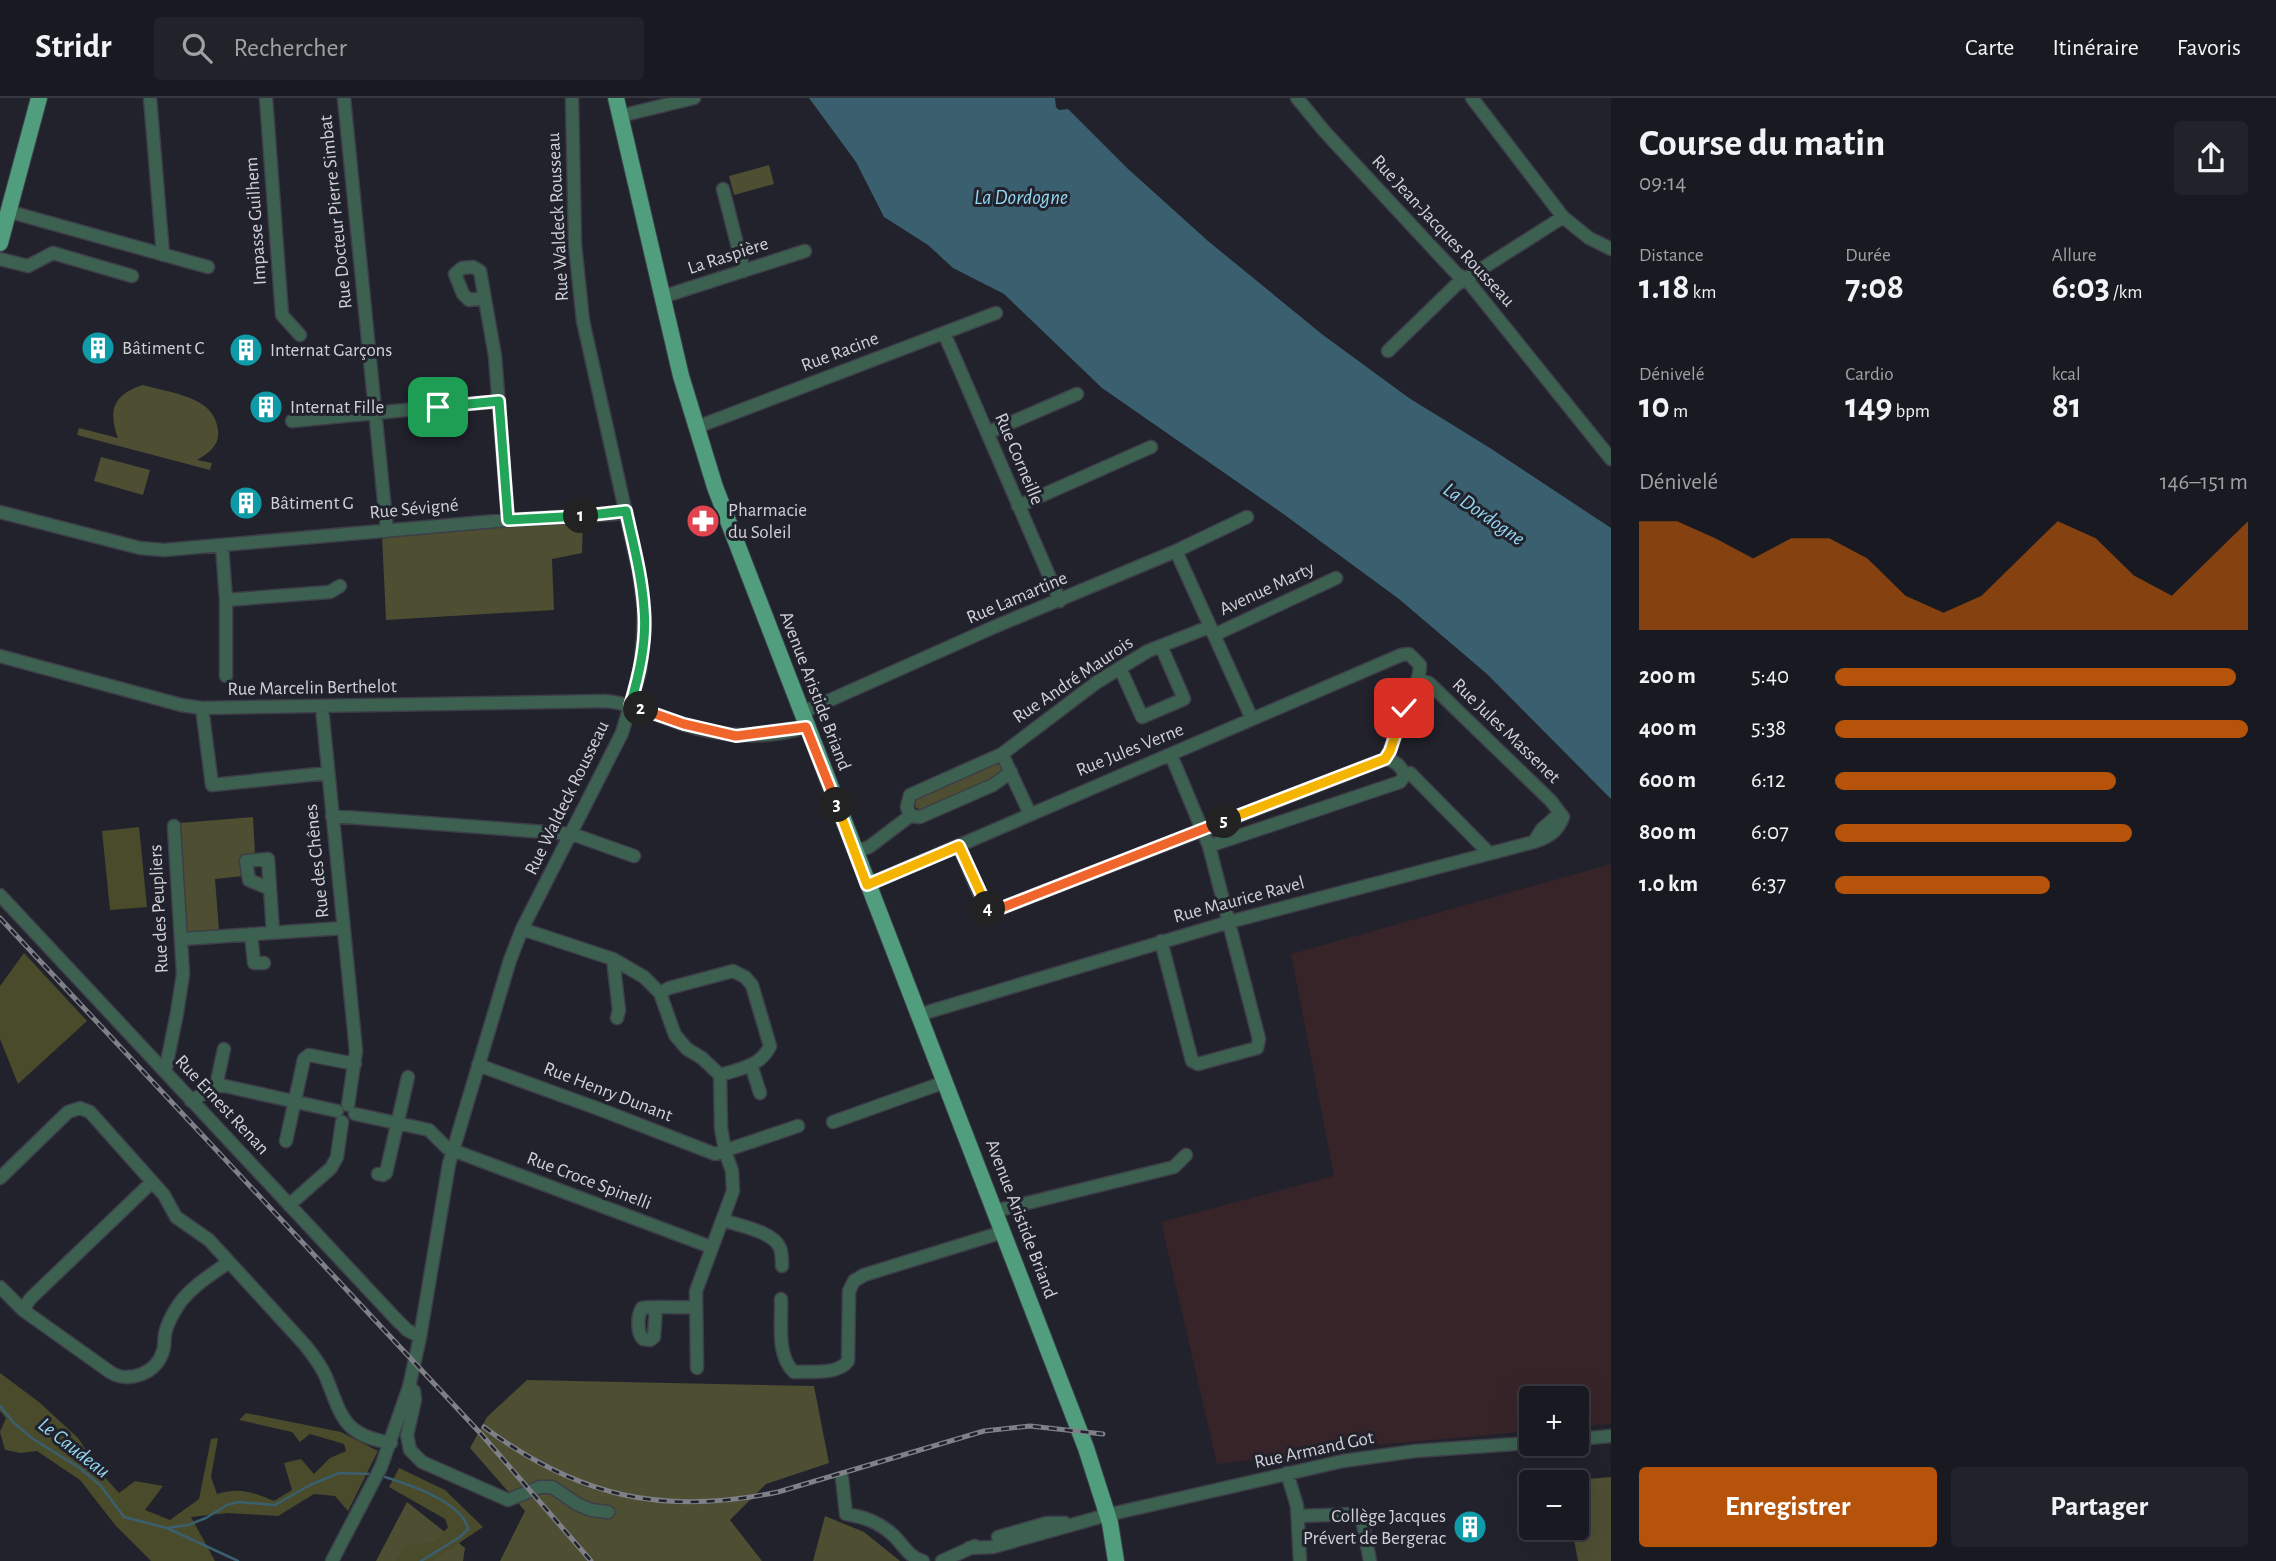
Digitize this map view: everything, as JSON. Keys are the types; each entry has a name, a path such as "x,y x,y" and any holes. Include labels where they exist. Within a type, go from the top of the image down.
{"main road":[{"path":"0,238 39,98"},
{"name":"Avenue Aristide Briand","path":"616,98 681,376 715,487 1086,1448 1107,1515 1115,1561"}],"street":[{"path":"150,98 163,255"},
{"name":"Impasse Guilhem","path":"266,98 282,315 300,335"},
{"name":"Rue Docteur Pierre Simbat","path":"344,98 387,531"},
{"name":"Rue Waldeck Rousseau","path":"409,1387 420,1337 444,1187 510,960 522,929 622,733 640,671 645,609 639,572 583,321 575,245 572,98"},
{"path":"620,116 694,98"},
{"name":"Rue Jean-Jacques Rousseau","path":"1297,98 1437,253 1457,274 1467,280 1611,459"},
{"path":"1472,98 1563,217 1589,238 1611,249"},
{"path":"723,189 744,271"},
{"path":"7,211 208,267"},
{"path":"1388,351 1457,285 1563,217"},
{"name":"La Raspière","path":"662,298 805,251"},
{"path":"0,259 28,266 53,253 132,276"},
{"path":"484,298 495,356 508,520"},
{"name":"Rue Racine","path":"697,427 996,313"},
{"name":"Rue Corneille","path":"944,333 1060,601"},
{"path":"987,433 1077,394"},
{"path":"292,421 499,401"},
{"path":"1018,506 1151,447"},
{"name":"Rue Sévigné","path":"0,512 140,548 164,550 626,511"},
{"name":"Rue Lamartine","path":"630,706 695,727 736,736 804,720 994,627 1176,551 1247,517"},
{"path":"222,546 226,600 226,676"},
{"path":"1176,551 1252,719"},
{"name":"Avenue Marty","path":"1212,631 1336,578"},
{"path":"226,600 330,592 341,586"},
{"name":"Rue André Maurois","path":"909,816 906,807 911,795 1002,754 1097,682 1120,668 1161,646 1212,631"},
{"path":"1120,668 1142,718 1184,699 1161,646"},
{"name":"Rue Jules Verne","path":"867,885 1391,659 1409,654 1420,664 1418,679"},
{"name":"Rue Marcelin Berthelot","path":"0,656 181,705 202,708 604,701 630,706"},
{"path":"1385,759 1418,679"},
{"name":"Rue Jules Massenet","path":"1418,679 1429,683 1551,801 1561,815"},
{"path":"202,708 212,785 328,773"},
{"name":"Rue des Chênes","path":"289,1205 331,1168 337,1157 356,1051 322,708"},
{"path":"1002,754 1030,814"},
{"path":"1161,942 1192,1061 1198,1064 1257,1048 1259,1039 1209,846 1171,755"},
{"path":"959,846 985,907 991,912 1385,759 1391,760 1405,775"},
{"name":"Rue André Maurois","path":"855,852 869,847 909,816 920,817 969,796 993,785 1011,772"},
{"path":"1209,846 1400,782 1410,773 1489,853"},
{"name":"Rue Maurice Ravel","path":"918,1015 1229,922 1544,839 1559,828 1561,815"},
{"path":"332,816 572,834 634,856"},
{"name":"Rue des Peupliers","path":"165,1072 183,974 174,827"},
{"path":"270,889 273,933"},
{"name":"Rue Ernest Renan","path":"0,895 395,1318 407,1330 420,1337"},
{"path":"182,939 343,928"},
{"path":"522,929 613,959 643,977 660,993 675,1035 687,1049 702,1058 720,1075 724,1152 732,1171 733,1191 697,1285 697,1368"},
{"path":"251,934 254,963 264,963"},
{"path":"613,959 619,1010 617,1018"},
{"path":"660,993 669,988 733,971 745,977 752,985 770,1046 766,1055 751,1065 720,1075"},
{"path":"191,1101 216,1086 224,1049"},
{"path":"286,1141 304,1059 309,1055 355,1064"},
{"name":"Rue Henry Dunant","path":"478,1065 599,1108 715,1154 724,1152"},
{"path":"751,1065 760,1093"},
{"path":"378,1174 386,1173 408,1077"},
{"path":"833,1122 945,1082"},
{"name":"Rue Croce Spinelli","path":"216,1086 429,1130 447,1148 711,1247"},
{"path":"0,1178 68,1112 80,1108 90,1112 164,1195 176,1217 209,1240 319,1363 339,1412 357,1433 369,1440 391,1443"},
{"path":"724,1152 734,1146 798,1126"},
{"path":"995,1211 1174,1167 1186,1155"},
{"path":"23,1310 30,1299 152,1182"},
{"path":"723,1220 776,1241 781,1250 782,1266"},
{"path":"781,1299 783,1354 786,1365 794,1372 844,1367 848,1361 849,1291 854,1281 864,1275 1003,1232"},
{"path":"0,1287 23,1310 117,1376 137,1376 156,1365 164,1350 165,1332 181,1301 210,1274 229,1262"},
{"path":"656,1308 696,1307"},
{"path":"332,1561 381,1467 409,1387 414,1391 415,1400 407,1435 410,1450 422,1462 508,1500 540,1488 552,1487 577,1504 608,1512"},
{"path":"1589,1438 1611,1436"},
{"name":"Rue Armand Got","path":"942,1561 969,1548 993,1548 1107,1515 1287,1474 1385,1455 1519,1444"},
{"path":"1287,1474 1299,1516 1300,1561"},
{"path":"842,1478 846,1514 876,1522 893,1535 908,1553 923,1561"},
{"path":"1299,1516 1357,1514 1363,1524 1370,1561"}],"shaded area":[{"path":"1611,864 1611,1424 1589,1426 1589,1386 1519,1386 1519,1432 1217,1464 1161,1222 1334,1176 1291,954"}],"green space":[{"path":"769,165 774,184 734,195 729,176"},
{"path":"143,385 190,398 209,410 218,430 217,440 209,451 197,460 212,463 210,470 77,435 79,428 118,438 113,420 116,405 125,393"},
{"path":"101,457 150,470 143,495 94,481"},
{"path":"583,521 582,553 552,559 554,610 386,620 382,535"},
{"path":"997,763 1004,770 1002,776 923,811 915,807 916,797"},
{"path":"253,817 255,854 241,855 243,876 215,879 219,930 187,935 180,823"},
{"path":"139,827 147,907 110,910 102,831"},
{"path":"24,953 87,1021 18,1084 0,1039 0,986"},
{"path":"0,1373 39,1402 78,1438 102,1474 119,1493 135,1481 163,1486 145,1510 170,1520 199,1499 211,1439 218,1438 211,1477 217,1494 246,1492 274,1501 292,1490 284,1463 301,1459 314,1474 330,1458 346,1451 344,1444 310,1434 300,1442 292,1432 239,1420 246,1413 341,1432 378,1451 348,1511 335,1496 314,1494 278,1516 228,1513 191,1517 215,1561 151,1561 116,1526 80,1480 37,1451 21,1453 5,1450 0,1432 6,1418 0,1411"},
{"path":"527,1380 814,1386 829,1463 766,1484 730,1520 762,1561 500,1561 525,1511 470,1448 487,1417"},
{"path":"399,1468 445,1490 483,1527 432,1561 396,1561 408,1544 434,1543 448,1527 445,1519 389,1487"},
{"path":"1611,1477 1611,1561 1578,1561 1574,1540 1589,1540 1589,1479"},
{"path":"407,1502 465,1548 463,1561 376,1561"},
{"path":"825,1516 864,1532 900,1561 813,1561"}],"water":[{"name":"La Dordogne","path":"809,98 1055,98 1059,110 1068,109 1127,168 1208,241 1323,335 1409,398 1611,528 1611,799 1487,674 1399,599 1282,513 1102,388 1004,294 953,268 928,245 884,217 856,162"}],"waterway":[{"name":"Le Caudeau","path":"0,1406 14,1423 33,1439 80,1468 101,1486 124,1517 167,1528 188,1525 238,1502 275,1505 310,1485 339,1473 372,1474"},
{"name":"Le Caudeau","path":"382,1476 432,1495 456,1510 464,1519 468,1529 460,1537 421,1561"},
{"name":"Le Caudeau","path":"167,1528 238,1561"}],"railway":[{"path":"0,918 482,1435 591,1561"},
{"path":"484,1427 553,1470 588,1485 623,1495 697,1502 778,1492 984,1431 1030,1426 1103,1434"}],"place":[{"name":"Bâtiment C","path":"98,348"},
{"name":"Internat Garçons","path":"246,350"},
{"name":"Internat Fille","path":"266,407"},
{"name":"Bâtiment G","path":"246,503"},
{"name":"Pharmacie du Soleil","path":"703,521"},
{"name":"Collège Jacques Prévert de Bergerac","path":"1470,1527"}],"route":[{"path":"438,407 499,401 508,520 626,511 645,609 640,671 630,706 684,724 736,736 806,727 867,885 959,846 985,907 991,912 1385,759 1404,708"}]}
